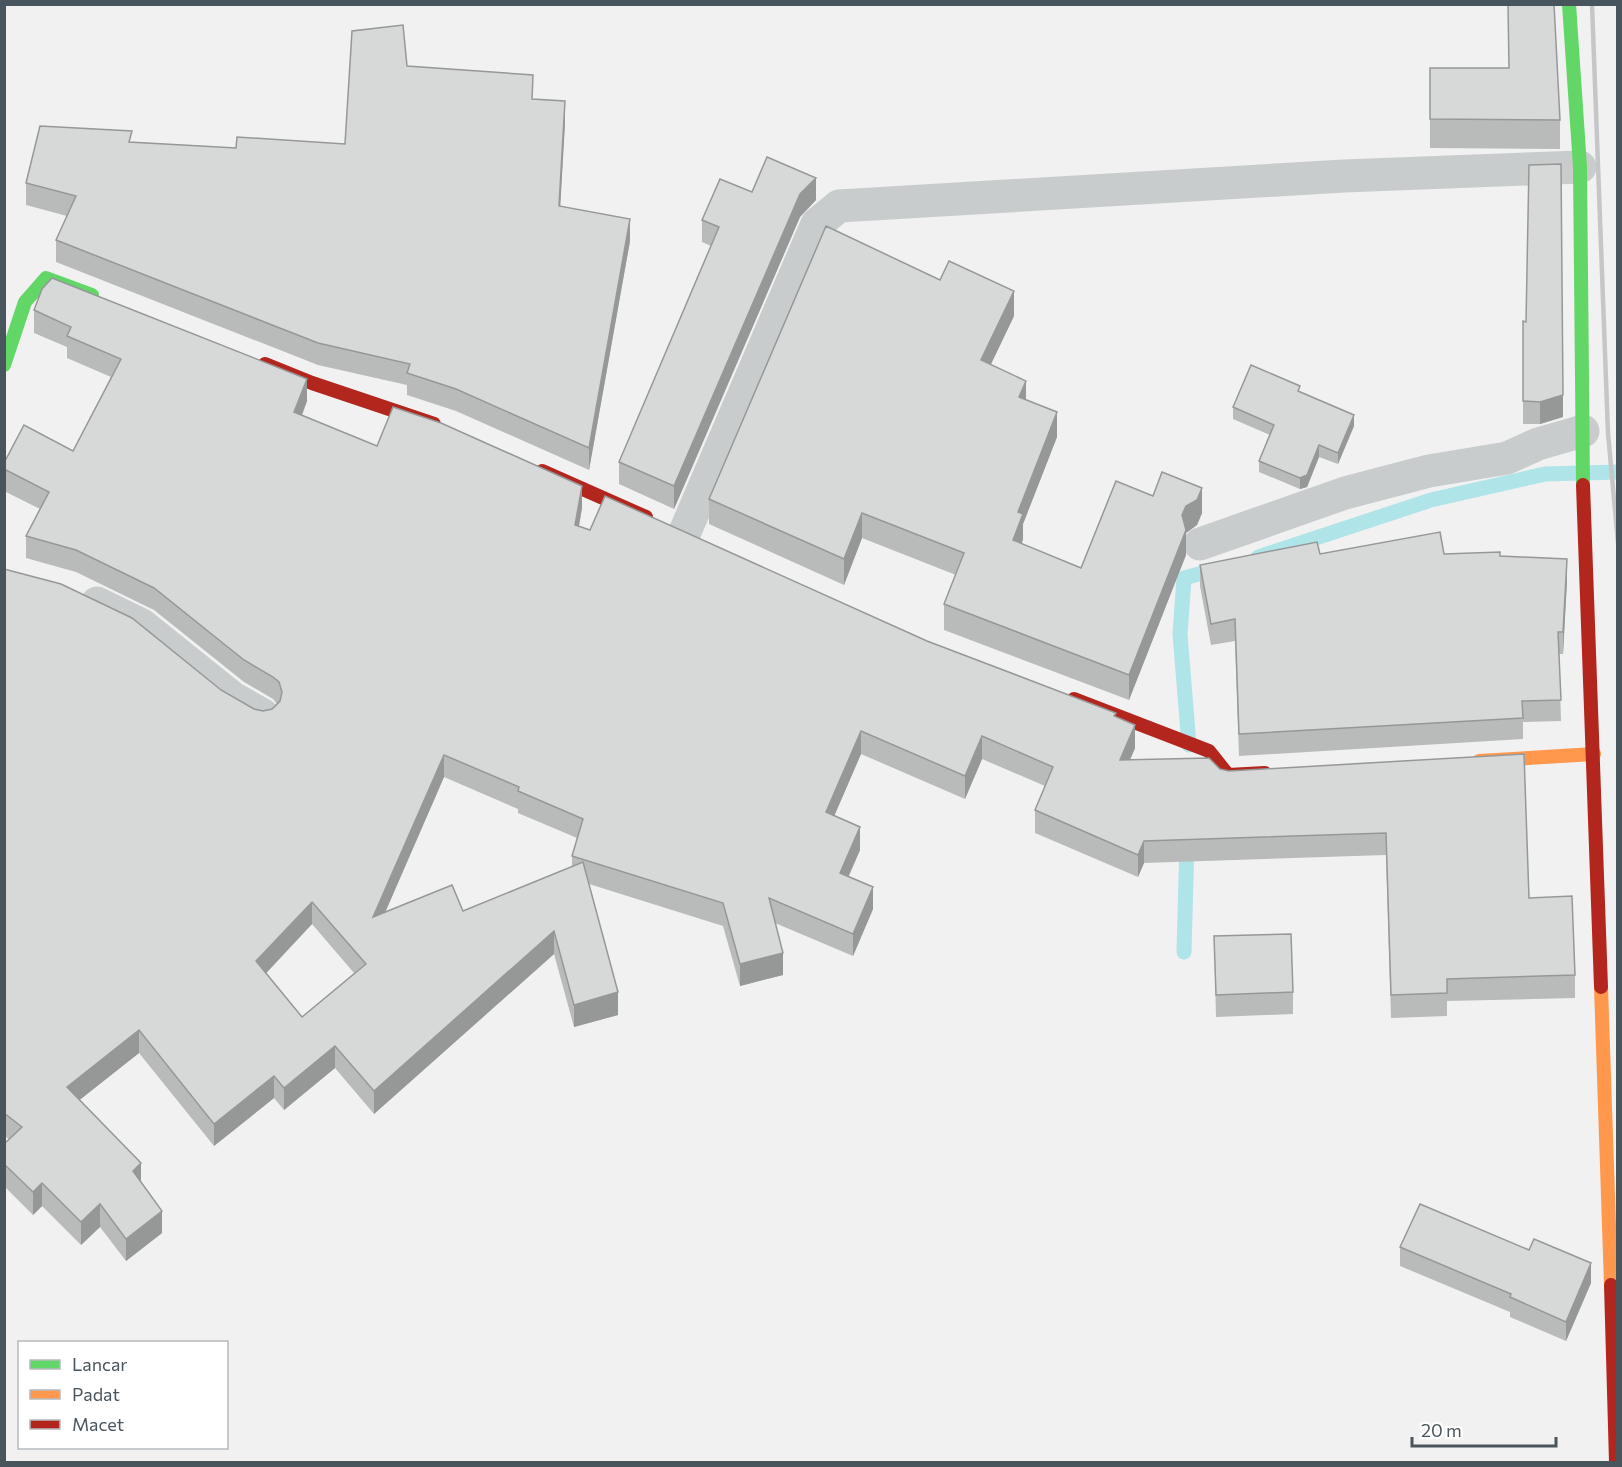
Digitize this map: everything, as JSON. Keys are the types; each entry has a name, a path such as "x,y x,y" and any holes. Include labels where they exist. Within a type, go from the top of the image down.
{"street":[{"path":"1569,4 1580,167 1583,511 1594,754 1616,1462"},
{"path":"534,467 679,532 817,224 839,206 1344,176 1580,167"},
{"path":"4,365 25,302 46,278 111,302"},
{"path":"249,357 312,383 448,428"},
{"path":"1200,544 1345,492 1429,471 1507,458 1538,444 1583,445"},
{"path":"68,589 142,625 233,698 263,715"},
{"path":"1064,696 1209,751 1228,775 1275,772"},
{"path":"1464,762 1594,754"}],"building":[{"path":"1508,4 1554,4 1560,120 1430,119 1430,68 1509,68"},
{"path":"403,25 407,66 533,75 532,99 565,101 559,206 630,219 589,448 456,389 407,373 410,364 318,343 56,240 76,196 26,183 40,126 132,131 129,142 236,148 237,137 345,144 352,31"},
{"path":"767,157 816,178 800,194 674,486 619,462 719,227 702,220 720,179 752,192"},
{"path":"1561,164 1563,395 1540,402 1523,401 1523,321 1526,322 1529,165"},
{"path":"826,226 940,280 949,261 1014,291 981,360 1026,381 1019,397 1057,412 1018,512 1023,514 1013,540 1081,568 1116,481 1153,496 1162,472 1202,488 1197,500 1186,506 1182,515 1186,530 1129,675 944,604 964,553 862,513 844,559 709,499"},
{"path":"52,278 307,379 294,412 377,446 393,407 441,423 582,486 575,525 590,530 605,496 927,641 1116,713 1114,716 1135,725 1120,760 1209,758 1220,769 1229,771 1524,754 1529,898 1572,896 1575,975 1447,979 1447,993 1391,995 1386,833 1144,841 1138,855 1035,810 1053,767 982,736 965,776 861,731 826,812 860,827 840,873 873,887 853,934 769,898 783,953 740,964 723,903 572,856 583,819 518,791 519,787 444,755 373,917 452,885 463,911 583,862 618,992 574,1005 554,931 374,1091 335,1046 284,1088 274,1076 214,1124 139,1030 67,1087 141,1163 133,1171 162,1211 126,1239 100,1204 81,1222 42,1183 33,1192 4,1164 4,1144 22,1127 4,1113 4,569 61,584 132,618 221,690 254,709 263,711 272,709 280,701 282,692 279,682 273,677 244,660 154,588 76,550 26,536 49,492 4,469 4,463 24,425 73,451 121,359 67,336 71,327 34,310 42,289","holes":["312,902 366,964 302,1017 256,961"]},
{"path":"1251,365 1300,386 1298,391 1354,415 1338,453 1319,445 1307,475 1300,478 1259,461 1274,425 1233,407"},
{"path":"1440,532 1444,554 1500,552 1500,556 1567,559 1563,632 1558,632 1561,700 1522,701 1523,718 1239,734 1235,619 1211,624 1200,565 1317,542 1320,554"},
{"path":"1291,934 1293,992 1216,995 1214,936"},
{"path":"1420,1204 1529,1250 1534,1239 1591,1263 1566,1322 1510,1297 1511,1294 1400,1247"}],"waterway":[{"path":"1258,557 1431,500 1545,474 1618,472"},
{"path":"1189,745 1180,634 1184,578 1218,569"},
{"path":"1184,952 1187,841"}],"railway":[{"path":"1592,4 1608,433 1618,543"}],"traffic: fast":[{"path":"1569,4 1580,167 1583,485"},
{"path":"4,365 25,302 46,278 92,295"}],"traffic: slow":[{"path":"1479,761 1594,754"},
{"path":"1601,987 1611,1285"}],"traffic: jam":[{"path":"265,364 312,383 434,424"},
{"path":"542,471 646,517"},
{"path":"1583,485 1601,987"},
{"path":"1074,699 1209,751 1228,775 1265,773"},
{"path":"1611,1285 1616,1462"}]}
